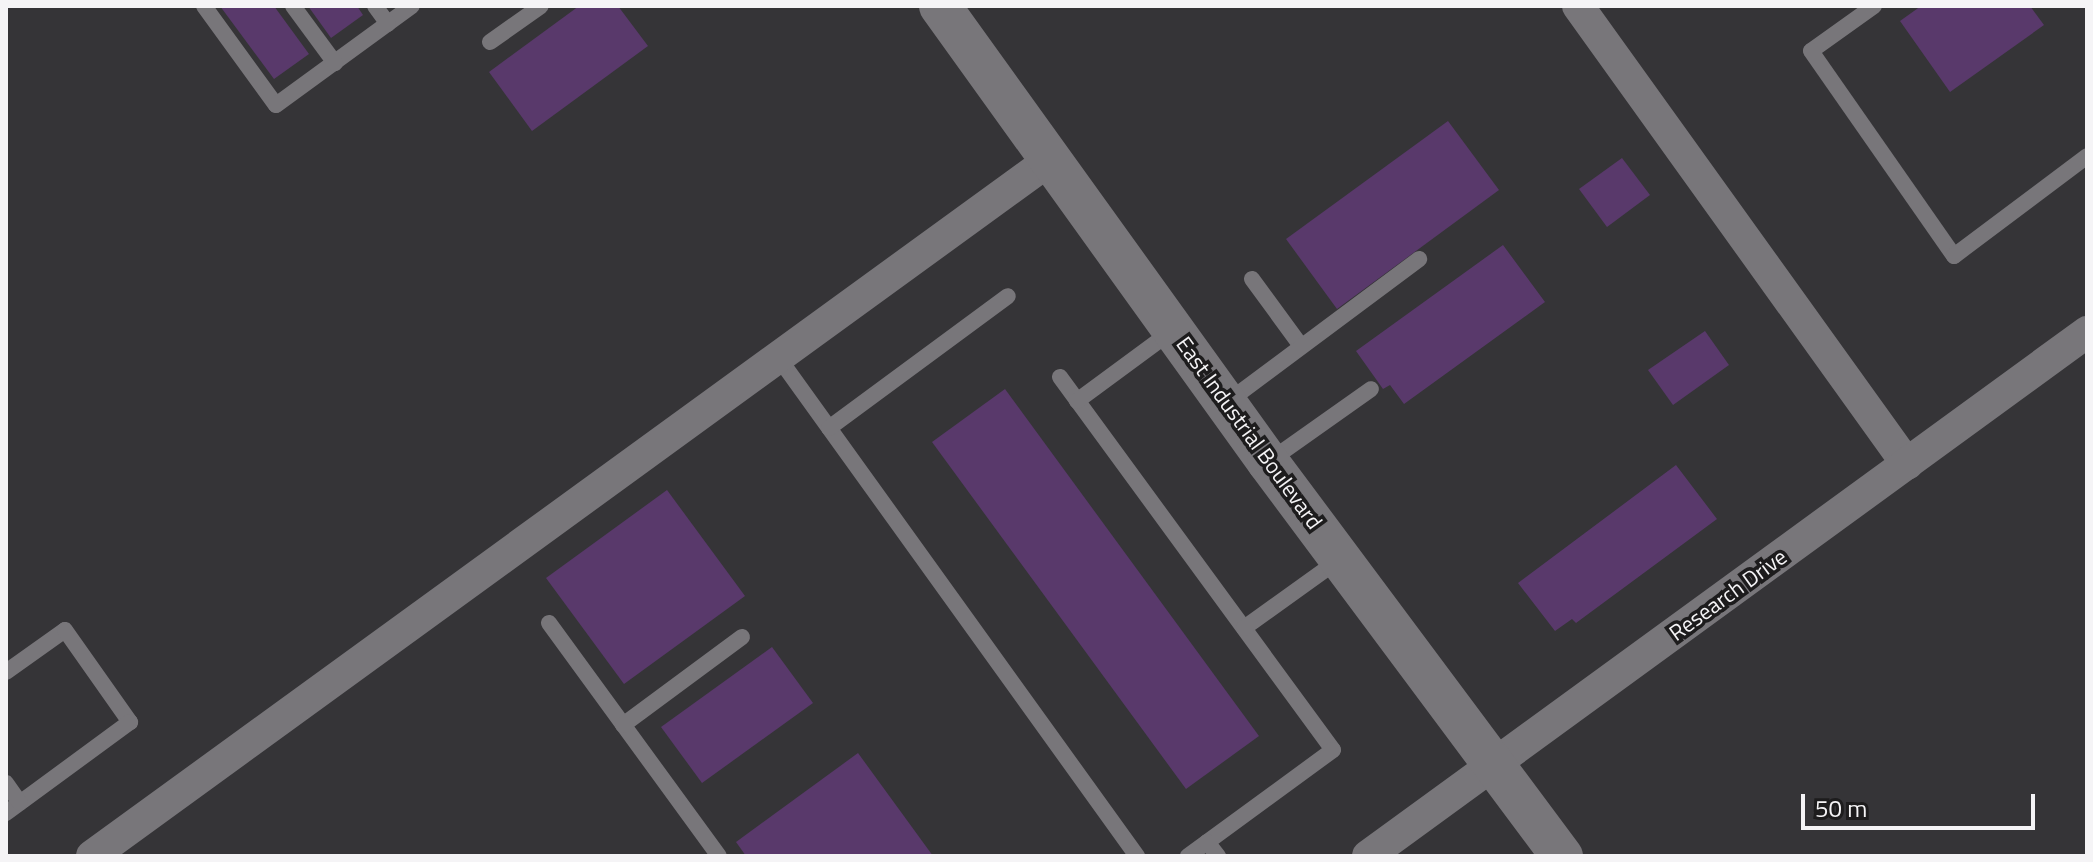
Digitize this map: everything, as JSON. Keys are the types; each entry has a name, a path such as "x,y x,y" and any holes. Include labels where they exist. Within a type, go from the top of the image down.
{"street":[{"name":"East Industrial Boulevard","path":"940,6 1268,462 1562,856"},
{"path":"1578,6 1907,464"},
{"path":"92,856 1051,159"},
{"name":"Research Drive","path":"1368,856 2087,332"}],"lane":[{"path":"204,6 276,105 412,6"},
{"path":"293,6 335,63"},
{"path":"375,6 388,24"},
{"path":"490,42 541,6"},
{"path":"1874,6 1811,51 1954,256 2087,156"},
{"path":"1226,403 1419,259"},
{"path":"1252,279 1301,346"},
{"path":"829,428 1008,296"},
{"path":"1077,401 1174,330"},
{"path":"778,357 1137,856"},
{"path":"1060,377 1333,750 1188,856"},
{"path":"1268,462 1371,389"},
{"path":"1244,628 1340,559"},
{"path":"549,623 719,856"},
{"path":"6,672 65,630 130,722 6,813"},
{"path":"623,725 742,637"},
{"path":"6,783 20,803"},
{"path":"1207,842 1218,856"}],"building":[{"path":"220,6 274,6 309,54 274,79"},
{"path":"308,6 357,6 363,15 331,38"},
{"path":"579,6 618,6 648,46 532,131 489,72"},
{"path":"1921,6 2030,6 2044,25 1950,92 1900,21"},
{"path":"1448,121 1499,190 1337,309 1286,239"},
{"path":"1622,158 1650,195 1607,227 1579,189"},
{"path":"1503,245 1545,302 1404,404 1390,385 1383,389 1356,351"},
{"path":"1705,331 1729,365 1673,405 1648,370"},
{"path":"1005,389 1259,736 1186,789 932,442"},
{"path":"1676,465 1717,519 1576,623 1572,619 1555,631 1518,583"},
{"path":"667,490 745,596 624,684 546,578"},
{"path":"772,647 813,703 702,783 661,727"},
{"path":"858,753 933,856 746,856 736,842"}]}
